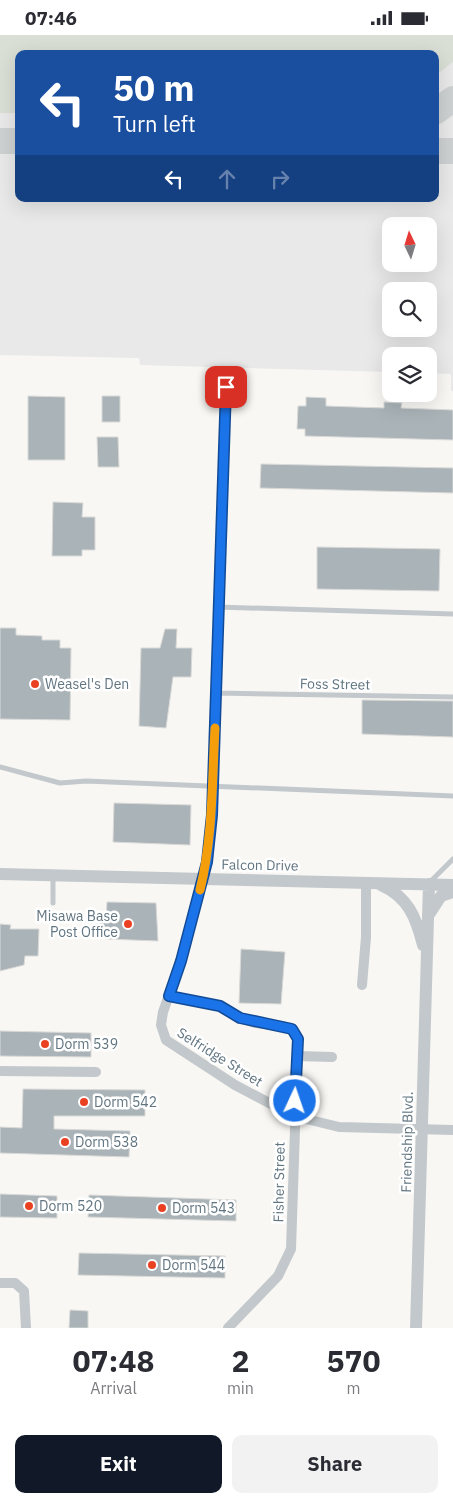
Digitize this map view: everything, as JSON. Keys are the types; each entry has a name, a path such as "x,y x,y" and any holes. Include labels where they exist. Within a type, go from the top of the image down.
{"street":[{"name":"Falcon Drive","path":"0,874 53,877 203,878 453,885"},
{"name":"Selfridge Street","path":"203,878 161,1025 166,1040 235,1085 294,1116 339,1127 453,1130"},
{"name":"Friendship Blvd.","path":"371,882 398,892 408,907 419,932 425,957"},
{"path":"362,985 371,882"},
{"name":"Friendship Blvd.","path":"416,1328 423,1130 425,957 429,884"},
{"name":"Friendship Blvd.","path":"428,916 440,896 453,892"},
{"name":"Fisher Street","path":"169,996 220,1006 240,1018 292,1029 298,1039 291,1249 278,1275 228,1328"},
{"path":"297,1056 332,1057"},
{"path":"0,1071 96,1072"},
{"path":"0,1283 15,1283 24,1291 26,1328"}],"lane":[{"path":"203,878 212,815 211,787 217,693 217,607 226,387"},
{"path":"217,607 453,614"},
{"name":"Foss Street","path":"217,693 453,697"},
{"path":"0,767 60,783 86,781 453,796"},
{"path":"429,884 453,859"},
{"path":"53,877 53,903"}],"shaded area":[{"path":"0,35 453,35 453,391 451,391 451,374 437,373 437,347 382,347 382,372 140,365 139,358 0,355"},
{"path":"0,35 453,35 453,62 439,73 439,50 15,50 15,113 0,113"}],"building":[{"path":"28,396 65,397 65,460 28,460"},
{"path":"102,396 120,396 120,422 102,422"},
{"path":"306,397 326,398 326,406 384,408 384,402 402,403 401,408 453,410 453,440 305,436 305,429 297,429 298,406 306,406"},
{"path":"97,437 118,437 119,467 98,467"},
{"path":"261,464 453,468 453,493 260,488"},
{"path":"53,502 83,503 82,517 95,517 95,550 82,550 82,556 52,556"},
{"path":"317,547 440,549 439,591 317,589"},
{"name":"Weasel's Den","path":"0,628 16,628 16,635 42,636 42,640 60,640 60,648 71,648 70,720 0,719"},
{"path":"165,629 177,629 176,648 192,648 191,677 173,677 166,728 139,726 141,648 160,648"},
{"path":"362,700 453,701 453,737 362,734"},
{"path":"114,803 191,805 190,845 113,842"},
{"name":"Misawa Base Post Office","path":"107,902 156,903 158,941 106,939 106,928 99,929 99,920 106,921"},
{"path":"0,924 11,925 10,929 39,929 38,956 25,956 24,965 0,971"},
{"path":"241,949 285,952 281,1004 239,1003"},
{"name":"Dorm 539","path":"0,1031 91,1033 91,1057 0,1056"},
{"path":"23,1089 145,1090 145,1116 54,1116 54,1129 130,1131 129,1157 0,1153 0,1127 22,1128"},
{"name":"Dorm 520","path":"0,1194 57,1196 57,1218 0,1217"},
{"name":"Dorm 543","path":"89,1195 236,1200 236,1221 88,1217"},
{"name":"Dorm 544","path":"79,1253 225,1256 225,1278 78,1275"},
{"path":"70,1310 88,1311 88,1328 69,1328"}],"taxiway":[{"path":"439,109 453,99"},
{"path":"0,141 15,141"},
{"path":"439,151 453,151"}],"slow traffic":[{"path":"200,890 207,862 212,815 211,787 215,728"}],"place":[{"name":"Weasel's Den","path":"35,684"},
{"name":"Misawa Base Post Office","path":"128,924"},
{"name":"Dorm 539","path":"45,1044"},
{"name":"Dorm 542","path":"84,1102"},
{"name":"Dorm 538","path":"65,1142"},
{"name":"Dorm 520","path":"29,1206"},
{"name":"Dorm 543","path":"162,1208"},
{"name":"Dorm 544","path":"152,1265"}],"route":[{"path":"226,387 217,607 217,693 211,787 212,815 207,862 181,961 169,996 220,1006 240,1018 255,1023 292,1029 298,1039 295,1101"}]}
